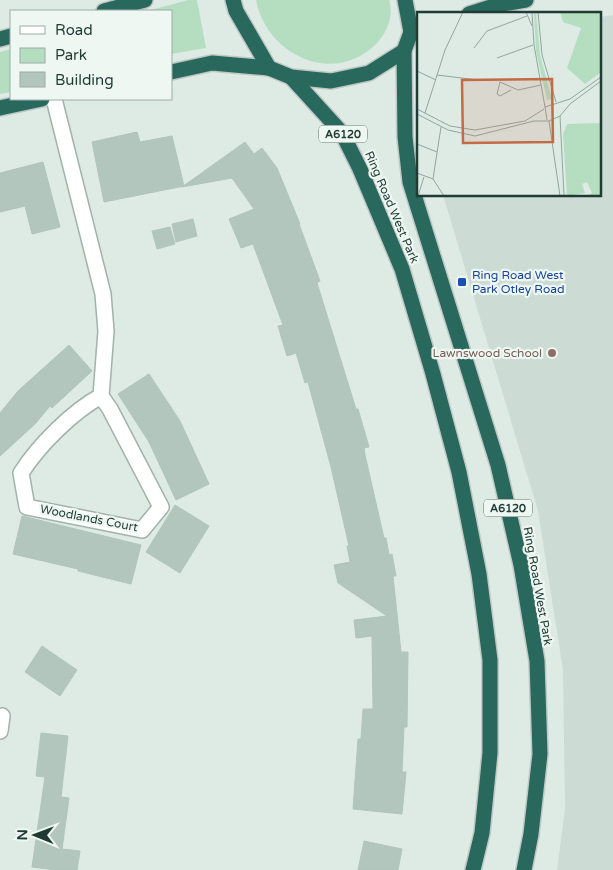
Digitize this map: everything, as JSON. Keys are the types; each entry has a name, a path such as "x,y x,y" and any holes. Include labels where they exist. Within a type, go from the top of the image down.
{"highway":[{"path":"108,10 145,0"},
{"path":"233,0 236,11 269,68"},
{"name":"A6120","path":"269,68 291,77 331,82 369,73 404,51 415,31 405,0"},
{"path":"475,12 497,5 526,0"},
{"name":"Ring Road West Park","path":"404,51 404,137 410,182 498,465 521,565 537,661 540,754 531,834 524,870"},
{"path":"172,72 212,63 269,68"},
{"name":"Ring Road West Park","path":"291,77 342,132 360,170 402,269 459,472 478,574 490,660 490,753 482,833 473,870"},
{"path":"0,108 37,100"}],"street":[{"path":"54,100 103,294 106,331 101,396"},
{"name":"Woodlands Court","path":"101,396 110,409 161,506 142,530 27,506 21,473 33,455 84,405 101,396"}],"shaded area":[{"name":"Lawnswood School","path":"613,15 613,870 557,870 565,809 563,670 538,511 443,196 600,196 600,17"}],"green space":[{"path":"188,0 197,0 206,48 172,54 172,10 151,10"},
{"path":"256,0 389,0 391,11 387,27 378,42 361,55 343,62 324,64 305,59 288,50 274,37 263,20"},
{"path":"10,49 10,92 0,94 0,52"}],"building":[{"path":"137,132 140,142 172,136 184,186 104,202 92,142"},
{"path":"245,142 254,154 262,148 277,168 300,224 320,281 317,283 369,447 364,448 365,455 384,538 386,538 389,555 392,554 396,576 393,576 401,652 408,652 407,727 404,727 402,772 406,772 402,814 353,809 358,739 361,739 363,709 373,709 372,636 356,638 354,620 387,616 338,583 334,565 350,562 347,546 349,546 331,467 308,382 305,383 296,353 287,356 278,326 283,325 253,244 241,248 229,219 254,209 232,178 182,187"},
{"path":"43,162 60,227 32,234 25,206 0,212 0,173"},
{"path":"193,219 197,236 176,242 172,224"},
{"path":"170,227 175,244 157,249 152,231"},
{"path":"69,345 92,371 52,408 50,406 35,424 0,456 0,413 18,391"},
{"path":"149,374 180,421 209,484 176,500 149,442 118,394"},
{"path":"175,505 209,526 180,573 146,552"},
{"path":"22,516 141,545 131,584 13,554"},
{"path":"42,646 77,670 60,696 25,672"},
{"path":"41,733 68,736 61,797 69,798 62,849 80,851 77,870 32,867 45,777 36,776"},
{"path":"364,841 402,849 398,870 358,870"}],"place":[{"name":"Ring Road West Park Otley Road","path":"462,282"},
{"name":"Lawnswood School","path":"552,353"}]}
